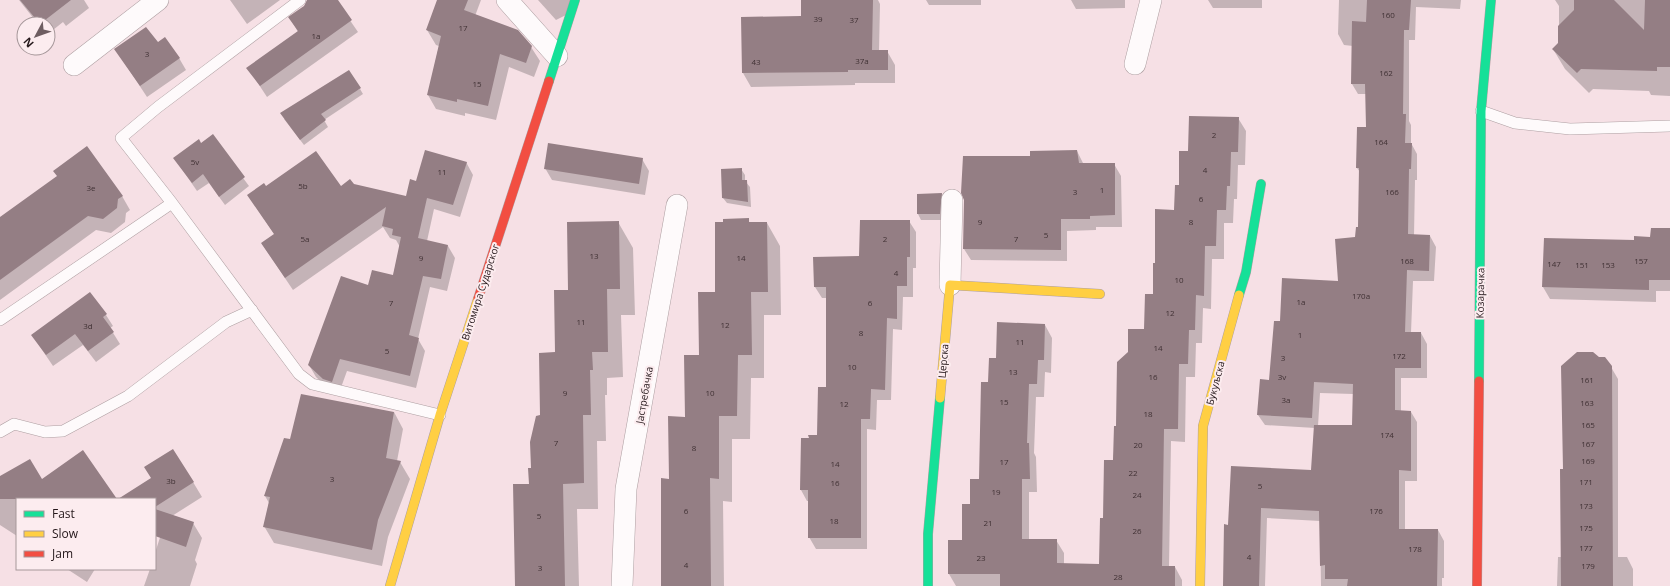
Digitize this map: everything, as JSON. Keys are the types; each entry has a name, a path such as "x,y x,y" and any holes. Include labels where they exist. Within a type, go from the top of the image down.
{"street":[{"path":"74,65 158,0"},
{"path":"507,0 556,56"},
{"name":"Витомира Сударског","path":"390,586 440,415 575,0"},
{"path":"1135,64 1151,0"},
{"name":"Козарачка","path":"1477,586 1481,111 1490,36 1491,0"},
{"name":"Букуљска","path":"1200,586 1203,426 1246,272 1261,184"},
{"path":"952,200 950,285 1100,294"},
{"name":"Јастребачка","path":"622,586 626,489 677,205"},
{"name":"Церска","path":"928,586 928,534 950,285"}],"lane":[{"path":"300,0 158,107 121,138 172,202 298,374 312,384 440,415"},
{"path":"1481,111 1515,123 1570,129 1670,126"},
{"path":"0,320 172,202"},
{"path":"0,432 14,424 45,432 63,431 128,396 226,322 252,310"}],"building":[{"path":"20,0 71,0 50,16 33,16"},
{"path":"307,0 338,0 352,20 260,86 246,68 298,31 288,17 304,6"},
{"path":"437,0 468,0 464,10 518,30 532,46 526,63 500,54 488,106 457,99 457,102 427,95 441,36 426,30"},
{"path":"801,0 873,0 872,50 888,50 888,70 742,73 741,17 801,16"},
{"path":"1367,0 1411,0 1409,30 1404,30 1403,114 1406,114 1405,143 1412,143 1411,169 1409,169 1408,234 1430,235 1429,271 1407,270 1405,332 1421,332 1421,368 1395,368 1395,410 1411,411 1411,471 1399,470 1399,529 1438,529 1437,586 1347,586 1348,579 1325,579 1325,565 1320,566 1319,511 1261,508 1259,586 1223,586 1224,524 1228,525 1231,466 1311,470 1314,425 1352,425 1353,384 1314,382 1312,418 1257,415 1260,379 1269,380 1274,321 1280,321 1282,278 1338,281 1335,239 1355,237 1356,227 1358,227 1359,168 1356,168 1357,127 1366,127 1365,84 1351,84 1352,21 1366,22"},
{"path":"1574,0 1614,0 1644,30 1645,0 1670,0 1670,67 1657,67 1657,71 1581,69 1577,73 1552,49 1558,43 1558,26 1574,10"},
{"path":"146,27 158,42 165,37 180,58 140,86 114,49"},
{"path":"349,70 361,88 321,114 326,120 300,140 280,113"},
{"path":"1189,116 1239,117 1238,152 1231,152 1230,186 1227,186 1226,210 1217,210 1216,246 1205,246 1204,296 1196,295 1195,330 1189,330 1188,364 1179,364 1178,429 1164,429 1162,566 1175,566 1175,586 1000,586 1000,574 948,574 948,540 962,540 962,504 970,504 970,479 979,479 981,382 988,382 989,358 996,358 997,322 1045,324 1044,360 1038,360 1037,384 1029,384 1027,443 1029,443 1030,479 1022,479 1022,539 1057,539 1057,563 1099,564 1100,518 1103,518 1104,460 1113,460 1114,426 1116,426 1117,362 1128,352 1128,329 1144,329 1145,294 1153,294 1153,263 1155,263 1155,209 1174,210 1175,185 1179,185 1179,151 1188,151"},
{"path":"213,134 245,177 219,197 203,174 192,183 173,158 199,139 201,143"},
{"path":"548,143 643,158 639,184 544,169"},
{"path":"87,146 123,196 118,199 117,208 103,219 88,216 0,280 0,217 57,176 53,171"},
{"path":"425,150 467,162 453,205 427,198 418,238 448,245 441,279 423,276 409,335 419,338 410,376 340,359 332,382 323,379 308,365 341,276 368,285 372,270 393,275 401,237 392,235 393,229 382,226 386,207 285,278 261,243 274,234 247,195 264,183 266,186 316,151 341,186 350,179 354,184 406,196 410,179 416,181"},
{"path":"1077,150 1079,163 1115,163 1115,215 1090,216 1090,219 1061,219 1061,250 963,249 964,200 961,193 963,156 1030,156 1030,151"},
{"path":"742,168 742,180 747,180 748,202 722,198 721,169"},
{"path":"942,193 940,214 917,214 917,194"},
{"path":"749,218 749,222 767,222 768,292 751,292 752,355 738,355 737,416 719,416 719,479 710,478 711,586 661,586 661,478 669,479 668,416 685,417 684,355 699,355 698,292 715,292 715,222 723,222 723,219"},
{"path":"860,220 910,220 910,257 907,257 907,286 897,286 897,319 887,318 885,390 871,389 870,419 861,419 861,538 808,538 808,490 800,490 801,438 809,438 808,435 817,435 818,387 826,387 826,287 814,287 813,257 859,256"},
{"path":"619,221 620,289 607,289 608,352 592,352 593,370 590,370 591,415 583,415 584,483 563,484 565,586 515,586 513,484 529,484 528,468 531,468 530,442 536,416 540,415 539,353 555,352 554,290 568,290 567,222"},
{"path":"1651,228 1670,228 1670,280 1649,280 1649,290 1542,287 1544,238 1634,240 1634,236 1650,237"},
{"path":"90,292 107,314 103,317 114,332 88,351 75,334 46,355 31,335"},
{"path":"1577,352 1593,352 1599,357 1605,357 1612,366 1613,586 1561,586 1560,469 1563,469 1561,366"},
{"path":"301,394 394,412 386,458 401,461 378,520 372,550 263,527 270,497 264,496 284,438 290,439"},
{"path":"173,449 194,482 156,506 156,498 120,498 151,478 144,467"},
{"path":"83,450 116,498 0,499 0,476 30,459 42,479"},
{"path":"156,509 194,522 186,547 156,536"}],"traffic: fast":[{"path":"549,81 575,0"},
{"path":"1479,381 1481,111 1491,0"},
{"path":"1239,295 1246,272 1261,184"},
{"path":"928,586 928,534 940,398"}],"traffic: slow":[{"path":"940,398 950,285 1100,294"},
{"path":"1200,586 1203,426 1239,295"},
{"path":"390,586 440,415 478,299"}],"traffic: jam":[{"path":"478,299 549,81"},
{"path":"1477,586 1479,381"}]}
